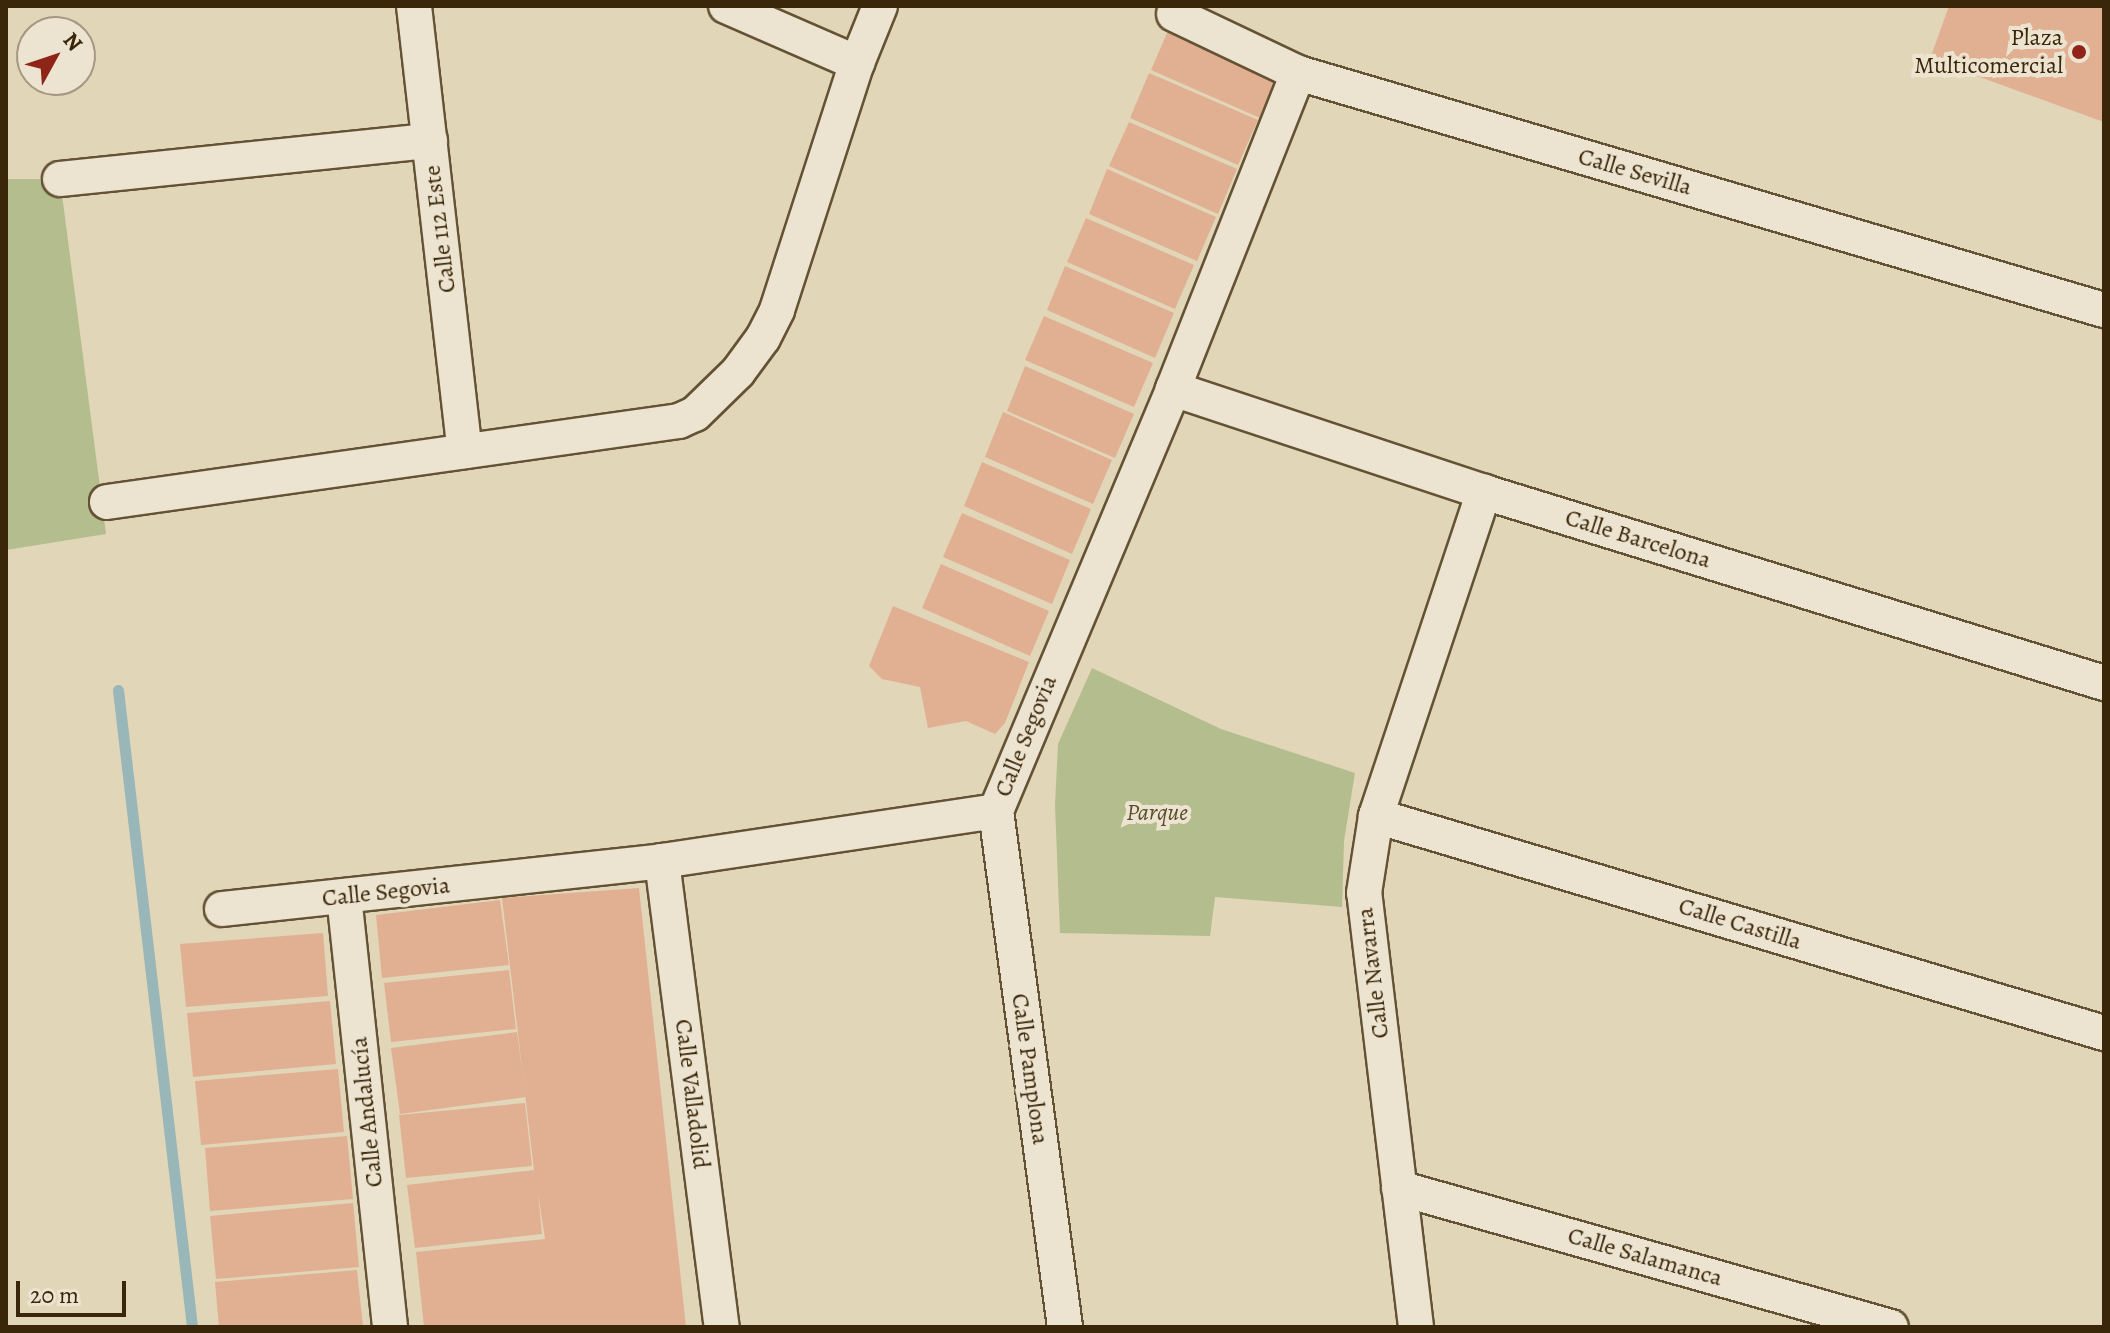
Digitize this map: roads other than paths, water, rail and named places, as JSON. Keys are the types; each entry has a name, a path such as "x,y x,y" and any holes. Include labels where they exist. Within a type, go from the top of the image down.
{"street":[{"name":"Calle 112 Este","path":"414,6 465,451"},
{"path":"726,6 857,63"},
{"path":"107,502 679,421 709,403 763,338 777,310 857,63 880,6"},
{"name":"Calle Sevilla","path":"1174,14 1298,73 2104,310"},
{"name":"Calle Segovia","path":"222,909 662,861 996,811 1173,389 1298,73"},
{"path":"60,179 430,141"},
{"name":"Calle Barcelona","path":"1173,389 1484,492 2104,683"},
{"name":"Calle Navarra","path":"1416,1327 1364,914 1376,816 1484,492"},
{"name":"Calle Pamplona","path":"996,811 1065,1327"},
{"name":"Calle Castilla","path":"1376,816 2104,1033"},
{"name":"Calle Valladolid","path":"662,861 722,1327"},
{"name":"Calle Andalucía","path":"344,896 390,1327"},
{"name":"Calle Salamanca","path":"1399,1188 1891,1327"}],"waterway":[{"path":"118,690 192,1327"}],"place":[{"name":"Plaza Multicomercial","path":"2079,52"}],"park label":[{"name":"Parque","path":"1157,813"}]}
